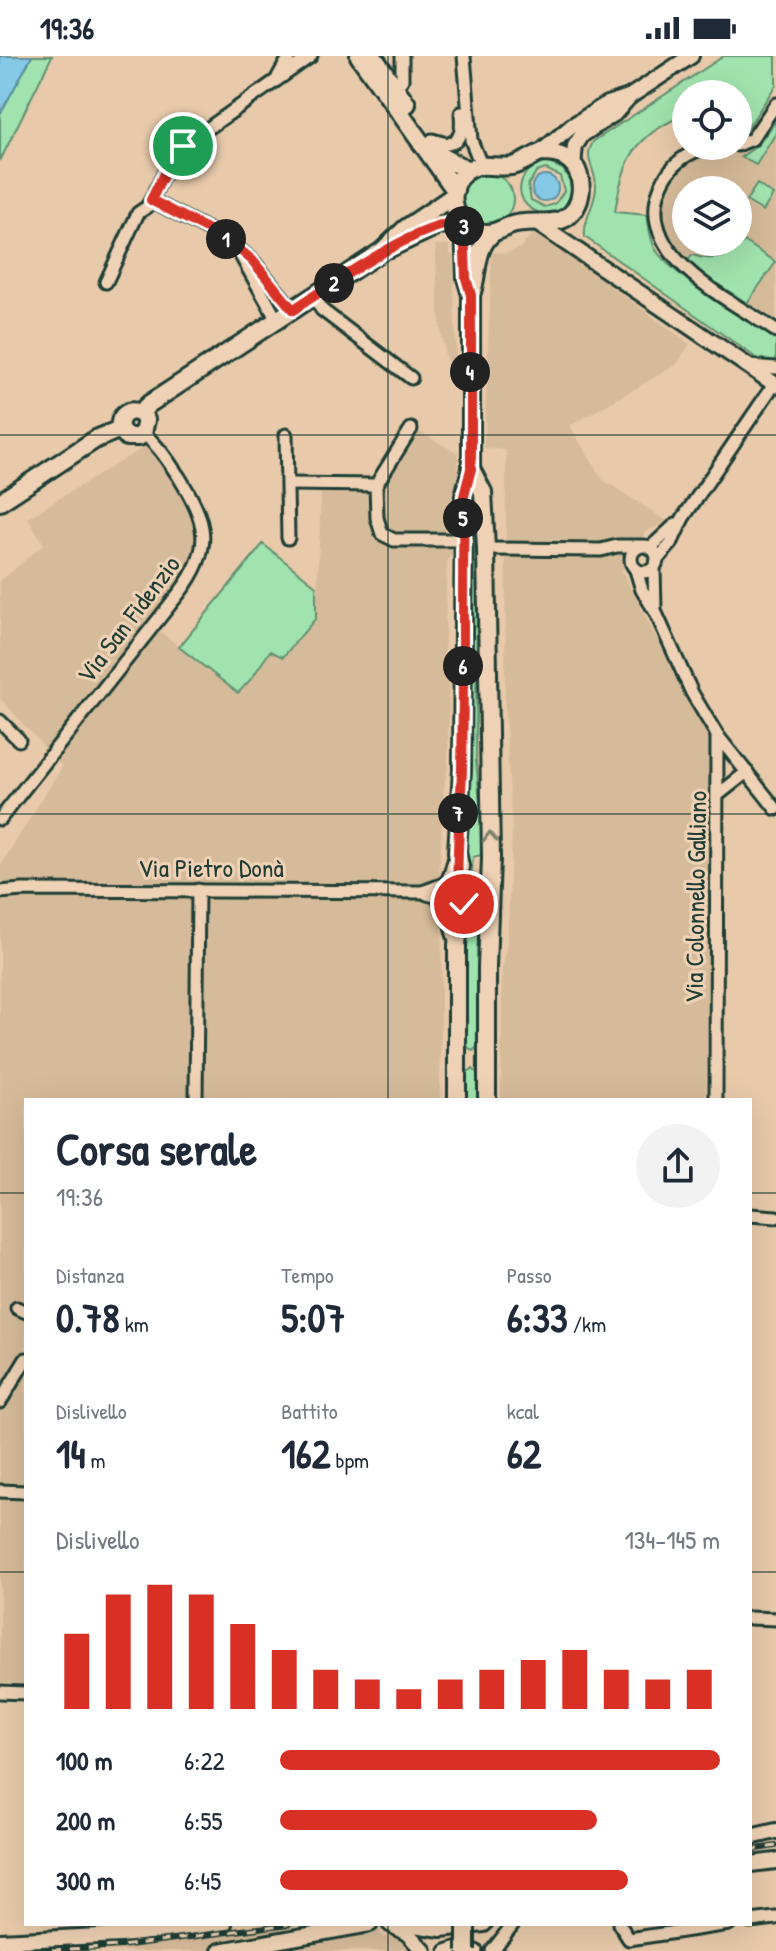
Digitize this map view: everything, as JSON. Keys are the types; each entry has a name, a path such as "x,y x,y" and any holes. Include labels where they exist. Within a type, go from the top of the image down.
{"main road":[{"path":"359,56 454,193"},
{"path":"373,56 442,157 471,169"},
{"path":"471,295 477,278 480,249 493,233 517,223 549,224 569,216 580,195 580,179 573,165 560,155 540,153 510,167 499,165 471,169 461,177 454,193 455,211 463,223 476,231 493,233"},
{"path":"382,251 406,228 454,193"},
{"path":"140,413 149,404 382,251 439,225 463,223"},
{"path":"457,1098 460,866 457,852 462,770 463,540 464,496 471,469 471,295 466,278 463,223"},
{"path":"132,411 140,413 146,420 143,433 133,438 123,434 120,420 124,414 132,411"},
{"path":"0,502 96,439 120,429"},
{"path":"471,469 483,492 486,549 491,858 487,1098"},
{"path":"460,914 464,904 476,899 483,903 488,914"},
{"path":"466,1926 466,1951"}],"street":[{"path":"275,81 290,56"},
{"path":"106,282 138,213 147,207 169,164 183,146 311,56"},
{"path":"395,87 402,80 402,56"},
{"path":"464,56 471,140 479,160 471,169"},
{"path":"573,165 575,146 582,135 614,114 629,97 691,56"},
{"path":"431,139 447,144 458,140 462,125 460,96 465,73"},
{"path":"465,73 471,85 477,138 482,150 499,165"},
{"path":"540,153 572,126 607,104 629,97"},
{"path":"752,139 776,104"},
{"path":"681,160 667,175 656,203 659,232 666,249 680,265 776,331"},
{"path":"151,200 236,247 259,268 293,310"},
{"path":"569,216 574,247"},
{"path":"538,224 775,388 761,403 655,564 646,572 601,550"},
{"path":"236,247 277,320"},
{"path":"313,297 322,310 411,378"},
{"path":"747,366 776,368"},
{"path":"411,429 376,485 377,518 382,534 394,540 463,540"},
{"name":"Via San Fidenzio","path":"0,819 194,574 199,562 203,533 197,509 163,452 143,433"},
{"path":"286,435 288,538"},
{"path":"288,484 376,485"},
{"path":"683,518 645,547 632,553 634,566 642,590 655,611 692,693 717,735 776,809"},
{"path":"486,549 601,550 617,546 645,547"},
{"path":"645,547 655,564 655,611"},
{"path":"0,721 19,740"},
{"name":"Via Colonnello Galliano","path":"716,1098 717,735"},
{"path":"719,794 747,772"},
{"path":"422,892 442,887 457,852"},
{"path":"196,1098 198,890"},
{"name":"Via Pietro Donà","path":"0,892 422,892"},
{"path":"422,892 442,898 450,907 451,929 457,945"},
{"name":"Via Colonnello Galliano","path":"710,1098 711,1072 715,1060"},
{"path":"752,1215 776,1217"},
{"path":"0,1402 24,1362"},
{"path":"0,1491 24,1492"},
{"path":"752,1618 776,1619"},
{"path":"0,1692 24,1693"},
{"path":"752,1837 776,1831"},
{"path":"752,1864 776,1861"},
{"path":"752,1921 776,1918"},
{"path":"220,1951 286,1946 362,1926"},
{"path":"394,1926 407,1933 424,1951"},
{"path":"421,1926 441,1929 466,1926"},
{"path":"492,1951 511,1926"},
{"path":"620,1926 629,1939 716,1926"},
{"path":"0,1941 180,1927"},
{"path":"446,1951 469,1947 476,1951"}],"shaded area":[{"path":"776,121 776,320 683,263 678,256 752,256 752,176 672,176 672,246 657,224 664,182 680,164 687,160 752,160 752,148"},
{"path":"535,231 690,344 676,365 570,426 602,479 667,521 646,532 622,570 687,699 712,735 706,1098 501,1098 502,970 507,945 512,832 505,708 506,450 484,448 492,252 505,253 520,248"},
{"path":"435,245 450,245 450,254 453,255 457,384 451,385 440,329"},
{"path":"416,430 458,453 456,548 447,562 444,665 449,673 448,765 437,908 442,914 440,1098 24,1098 24,1684 0,1682 0,866 62,767 0,698 0,581 44,544 27,518 161,437 208,510 211,531 206,566 158,630 238,692 252,678 270,651 316,618 321,492 385,496 385,478"},
{"path":"285,1926 379,1926 381,1937 397,1937 409,1951 66,1951 210,1938"}],"green space":[{"path":"32,56 52,56 0,161 0,114"},
{"path":"724,56 776,56 776,85 752,121 752,80 687,80"},
{"path":"672,90 672,121 642,141 634,152 622,178 615,212 647,215 652,242 665,261 694,285 776,339 776,372 585,237 596,192 589,157 594,141"},
{"path":"776,121 776,133 756,165 747,160 752,160 752,149"},
{"path":"546,162 563,169 572,185 568,201 560,210 549,214 527,206 521,196 521,183 529,169","holes":["546,169 560,176 564,191 555,204 545,207 531,200 528,185 536,172"]},
{"path":"488,174 505,182 513,199 505,216 488,224 471,216 463,199 471,182"},
{"path":"757,184 773,195 763,211 752,205 752,192"},
{"path":"752,246 776,262 747,303 686,264 691,256 752,256"},
{"path":"472,499 477,546 476,761 485,854 473,857 471,883 464,882 471,752"},
{"path":"263,544 316,586 316,618 283,657 270,651 238,693 179,647"},
{"path":"473,910 479,914 480,1044 473,1051 464,1044 466,928"},
{"path":"473,1069 480,1076 480,1098 464,1098 465,1073"}],"water":[{"path":"0,56 32,56 0,114"},
{"path":"545,175 554,179 558,188 554,197 545,201 536,197 532,188 536,179"}],"railway":[{"path":"752,1850 776,1846"},
{"path":"34,1951 121,1946 274,1926"}],"route":[{"path":"183,146 169,164 151,200 228,240 252,260 293,310 382,251 439,225 464,224 466,278 471,295 471,469 464,496 462,770 457,852 460,914 464,904"}]}
